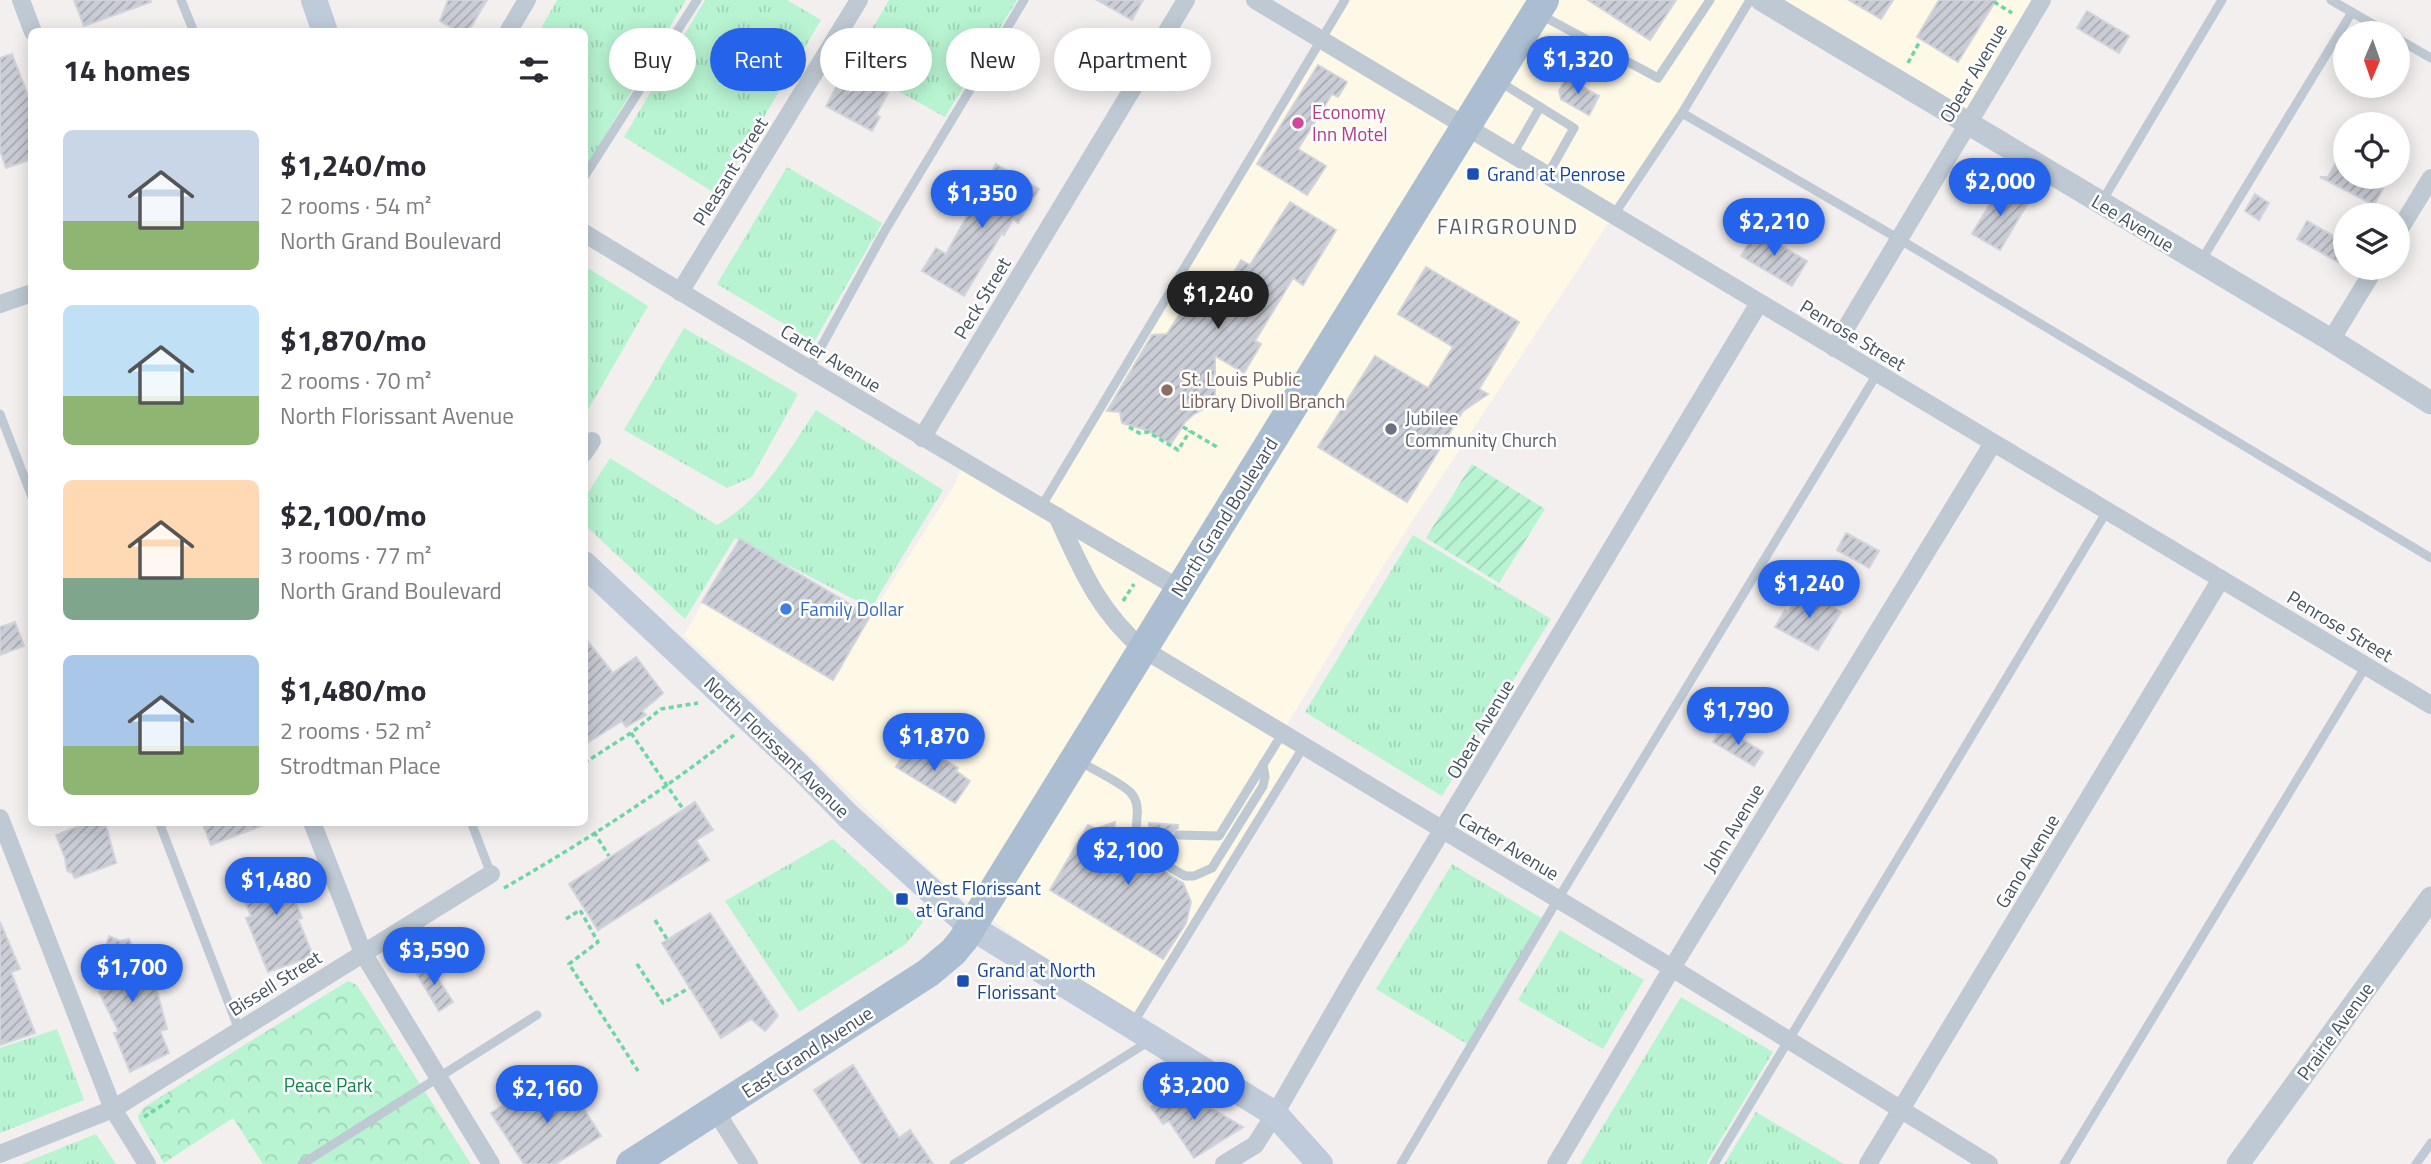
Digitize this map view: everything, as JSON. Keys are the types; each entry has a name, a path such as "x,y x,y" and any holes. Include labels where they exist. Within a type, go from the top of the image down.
{"main road":[{"path":"314,0 324,28"},
{"name":"North Grand Boulevard","path":"971,927 1540,6"},
{"name":"North Florissant Avenue","path":"588,568 799,766 849,817 971,927 1275,1114 1320,1164"},
{"name":"East Grand Avenue","path":"631,1164 928,973 953,952 971,927"}],"street":[{"path":"21,0 32,28"},
{"path":"510,28 527,0"},
{"name":"Pleasant Street","path":"680,292 859,0"},
{"name":"Peck Street","path":"922,438 1186,0"},
{"name":"Penrose Street","path":"1255,0 2431,705"},
{"name":"Lee Avenue","path":"1762,0 2431,403"},
{"name":"Obear Avenue","path":"1834,348 2042,0"},
{"path":"2410,212 2431,178"},
{"name":"Carter Avenue","path":"588,235 922,438 1180,589"},
{"path":"2330,340 2368,280"},
{"path":"0,304 28,294"},
{"name":"Obear Avenue","path":"1224,1164 1255,1144 1275,1114 1759,303"},
{"name":"John Avenue","path":"1556,1164 1672,968 1993,443"},
{"name":"Carter Avenue","path":"1057,516 1098,600 1122,631 1143,649 1672,968 1989,1164"},
{"name":"Gano Avenue","path":"1868,1164 2221,579"},
{"path":"0,818 113,1109 147,1164"},
{"path":"314,826 362,953 491,1164"},
{"name":"Bissell Street","path":"0,1154 113,1109 491,874"},
{"name":"Prairie Avenue","path":"2238,1164 2431,898"},
{"path":"715,1110 749,1164"}],"lane":[{"path":"181,0 192,28"},
{"path":"588,171 697,0"},
{"path":"809,369 883,234 1024,0"},
{"path":"1041,507 1345,0"},
{"path":"1540,6 1658,78 1710,0"},
{"path":"1613,216 1682,113 1750,0"},
{"path":"2100,204 2222,0"},
{"path":"2331,0 2367,21"},
{"path":"2200,262 2351,12"},
{"path":"2410,45 2431,58"},
{"path":"1495,79 1574,128 1547,176"},
{"path":"1512,156 1540,107"},
{"path":"1682,113 1899,239 2431,558"},
{"path":"1401,1164 1877,374"},
{"path":"0,414 28,487"},
{"path":"1714,1164 2107,511"},
{"path":"2064,1164 2366,666"},
{"path":"1178,835 1219,836 1282,734"},
{"path":"954,1164 1141,1033 1304,746"},
{"path":"1075,758 1130,792 1138,806 1135,830 1138,847 1146,855"},
{"path":"1171,868 1185,876 1194,876 1212,868 1263,786 1263,764"},
{"path":"161,826 239,1030"},
{"path":"473,826 491,874"},
{"path":"1135,830 1149,834"},
{"path":"302,1164 537,1015"},
{"path":"2416,1164 2431,1143"}],"path":[{"path":"1994,2 2014,14"},
{"path":"1908,63 1920,41"},
{"path":"1184,426 1217,447"},
{"path":"1129,427 1139,433 1148,432 1178,450 1190,431"},
{"path":"1122,603 1137,580"},
{"path":"588,760 631,733 661,709 702,702"},
{"path":"631,733 683,809"},
{"path":"503,888 668,785 736,734"},
{"path":"594,832 609,856"},
{"path":"566,919 580,910 598,942 569,964 638,1070"},
{"path":"655,920 667,939"},
{"path":"408,946 420,965"},
{"path":"638,964 663,1003 689,988"},
{"path":"144,1117 170,1100"}],"shaded area":[{"path":"1346,0 1749,0 1613,216 1383,566 1282,733 1304,746 1131,1026 943,882 684,635 740,539 870,616 954,486 964,461 1040,506"},
{"path":"1762,0 2043,0 1967,125"}],"green space":[{"path":"557,0 686,0 669,28 609,28 609,91 632,91 588,164 588,28 541,28"},
{"path":"705,0 787,0 821,20 806,45 806,28 710,28 710,91 779,91 718,195 624,137 651,91 696,91 696,28 688,28"},
{"path":"889,0 1017,0 1000,28 946,28 946,91 961,91 945,117 898,91 932,91 932,28 873,28"},
{"path":"787,167 882,223 814,342 717,284"},
{"path":"588,268 648,306 588,410"},
{"path":"684,328 798,394 752,477 727,488 624,430"},
{"path":"816,410 943,490 871,608 735,538 685,619 588,528 588,493 610,458 717,525 761,489"},
{"path":"1472,464 1545,509 1499,583 1426,538"},
{"path":"1413,535 1551,619 1442,796 1305,712"},
{"path":"833,839 923,922 906,944 799,1012 725,901"},
{"path":"1452,864 1543,919 1467,1044 1376,989"},
{"path":"1560,930 1644,980 1603,1049 1518,1000"},
{"name":"Peace Park","path":"348,981 357,985 471,1164 263,1164 233,1118 164,1163 139,1121 138,1116 144,1107"},
{"path":"1681,997 1773,1052 1706,1164 1580,1164"},
{"path":"57,1029 84,1100 0,1133 0,1048"},
{"path":"1756,1112 1844,1164 1724,1164"},
{"path":"96,1134 116,1164 21,1164"}],"building":[{"path":"74,0 150,0 151,2 84,26"},
{"path":"448,0 487,0 470,28 452,28 440,21"},
{"path":"1097,0 1143,0 1132,20"},
{"path":"1588,0 1676,0 1650,40"},
{"path":"1849,0 1893,0 1881,19"},
{"path":"1939,0 1996,0 1958,62 1917,37"},
{"path":"2087,11 2129,36 2119,53 2077,28"},
{"path":"12,54 28,96 28,160 6,168 0,150 0,58"},
{"name":"Economy Inn Motel","path":"1318,65 1347,82 1338,97 1332,94 1298,149 1326,166 1307,195 1257,164"},
{"path":"1566,78 1599,96 1589,115 1561,99 1559,91"},
{"path":"834,91 888,93 876,115 880,117 872,131 826,106"},
{"path":"996,164 1039,189 1018,223 1013,219 1004,235 1002,233 964,296 922,271 936,248 946,254"},
{"path":"2333,168 2333,184 2320,177 2328,177"},
{"path":"2001,185 2029,201 2000,250 1972,234"},
{"path":"2343,189 2383,189 2375,203"},
{"path":"2255,194 2269,203 2259,220 2245,211"},
{"path":"1290,202 1336,230 1303,285 1293,278 1255,341 1261,344 1244,373 1215,356 1215,403 1185,422 1171,444 1146,430 1122,423 1120,412 1107,411 1152,335 1167,334 1188,301 1210,314 1241,260 1250,265"},
{"path":"2307,221 2333,235 2333,259 2297,239"},
{"path":"1756,231 1807,261 1792,286 1741,256"},
{"path":"1426,267 1519,322 1479,389 1488,394 1463,411 1407,502 1318,447 1375,356 1428,388 1453,347 1398,314"},
{"path":"1846,533 1879,551 1869,568 1837,550"},
{"name":"Family Dollar","path":"740,539 870,616 833,680 702,602"},
{"path":"1804,588 1841,612 1818,650 1775,627 1785,610 1788,612"},
{"path":"15,622 24,646 0,655 0,627"},
{"path":"588,642 613,673 636,657 663,693 642,711 646,715 626,727 622,721 588,742"},
{"path":"1722,727 1763,752 1754,766 1713,742"},
{"path":"909,746 930,758 934,753 958,768 956,771 970,781 955,803 896,767"},
{"path":"695,802 713,830 696,840 709,860 598,930 569,884"},
{"path":"1115,822 1113,839 1146,861 1151,859 1153,854 1148,846 1149,841 1156,835 1149,823 1178,825 1171,834 1172,839 1177,842 1176,861 1167,862 1164,869 1183,883 1191,902 1186,923 1163,959 1050,890 1088,825 1096,829"},
{"path":"79,826 106,826 116,863 75,878 67,871 56,835"},
{"path":"204,826 261,826 211,845"},
{"path":"272,861 274,865 281,863 288,882 292,881 297,896 294,898 302,918 298,919 313,956 268,972 246,918 251,916 244,899 256,895 245,867"},
{"path":"710,913 778,1016 765,1031 751,1019 721,1038 662,943"},
{"path":"0,922 20,969 11,972 35,1033 0,1045"},
{"path":"109,936 120,941 129,939 146,978 153,976 167,1029 160,1031 169,1053 130,1072 114,1033 119,1032 99,992 105,990 93,952 106,946"},
{"path":"428,963 453,1002 439,1011 415,971"},
{"path":"853,1065 899,1138 910,1130 933,1164 862,1164 814,1090"},
{"path":"563,1076 601,1136 555,1164 524,1164 491,1113 523,1093 527,1099"},
{"path":"1177,1088 1243,1127 1194,1158 1169,1121 1163,1124 1151,1107"}],"place":[{"name":"Economy Inn Motel","path":"1298,123"},
{"name":"Grand at Penrose","path":"1473,174"},
{"name":"St. Louis Public Library Divoll Branch","path":"1167,390"},
{"name":"Jubilee Community Church","path":"1391,429"},
{"name":"Family Dollar","path":"786,609"},
{"name":"West Florissant at Grand","path":"902,899"},
{"name":"Grand at North Florissant","path":"963,981"}],"district":[{"name":"FAIRGROUND","path":"1508,227"}]}
